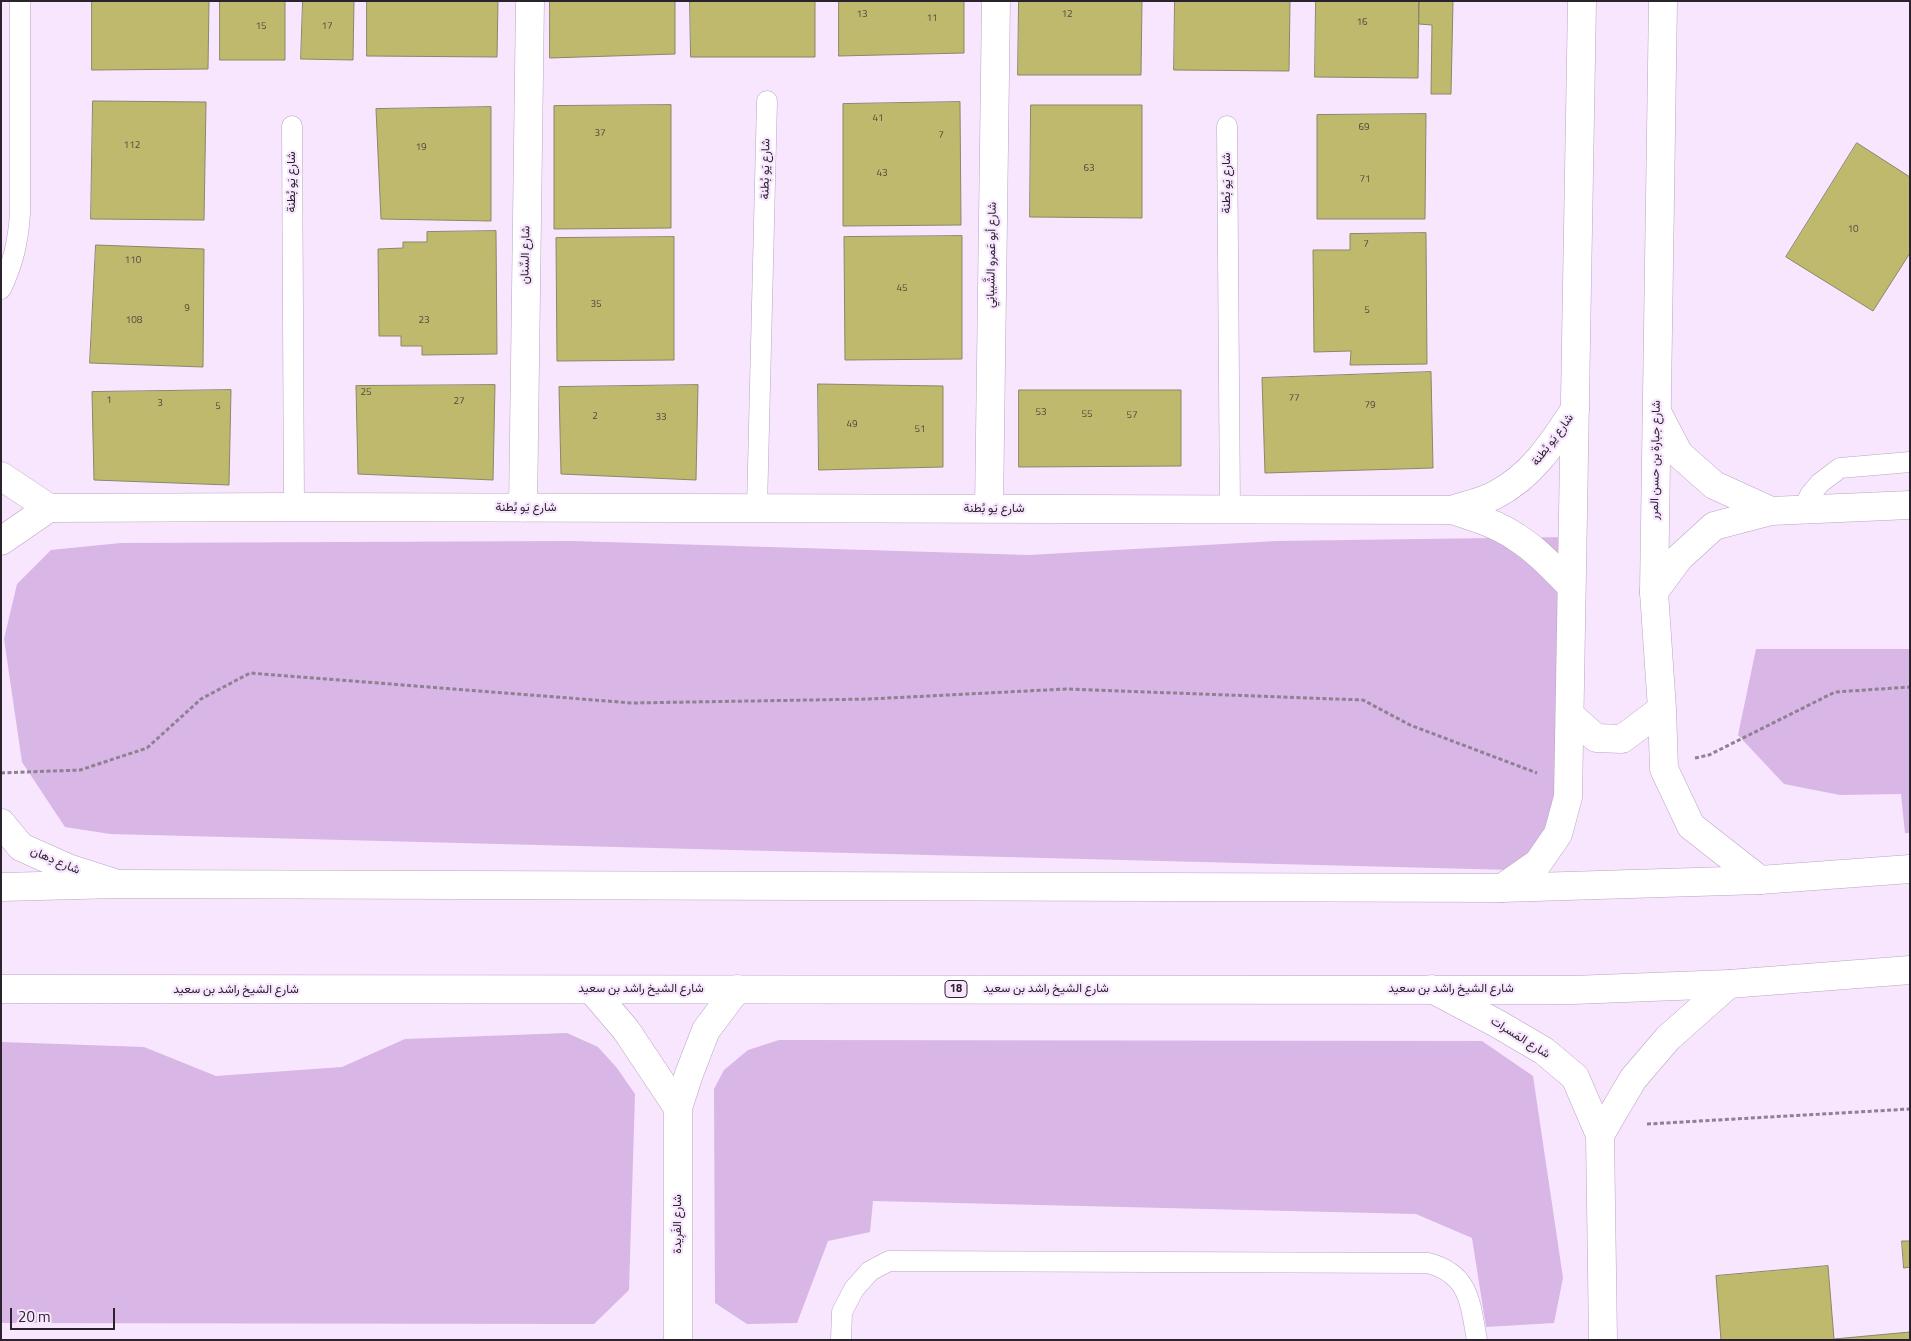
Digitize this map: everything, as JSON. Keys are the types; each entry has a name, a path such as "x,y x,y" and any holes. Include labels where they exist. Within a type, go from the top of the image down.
{"street":[{"name":"شارع السِّنان","path":"523,508 530,1"},
{"name":"شارع أبو عَمرو الشَّيبانِي","path":"988,509 996,1"},
{"path":"1502,888 1538,863 1558,834 1568,797 1582,1"},
{"name":"شارع جبارة بن حسن المرر","path":"1663,1 1654,592 1664,769 1691,826 1760,880"},
{"name":"شارع يَو بُطنة","path":"1452,510 1494,496 1522,479 1547,452 1575,410"},
{"path":"1657,412 1679,454 1714,485 1771,511"},
{"path":"1,476 49,508 1,541"},
{"path":"1654,592 1679,558 1714,526 1771,511 1910,505"},
{"name":"شارع يَو بُطنة","path":"49,508 1452,510 1486,521 1516,537 1547,562 1572,586"},
{"path":"1570,715 1596,738 1622,739 1662,709"},
{"name":"شارع دِهان","path":"1,823 21,846 68,868 118,884"},
{"path":"1,887 118,884 1502,888 1760,880 1910,869"},
{"name":"شارع الشيخ راشد بن سعيد","path":"1,989 1573,990 1729,984 1910,970"},
{"path":"1600,1135 1633,1079 1668,1038 1729,984"},
{"name":"شارع الفَرِيدة","path":"678,1340 678,1108 706,1030 737,989"},
{"name":"شارع المَسرات","path":"1432,989 1544,1051 1575,1077 1600,1135 1603,1340"},
{"path":"592,990 626,1030 678,1108"}],"lane":[{"path":"1,290 10,270 18,243 20,214 20,1"},
{"name":"شارع يَو بُطنة","path":"758,508 767,101"},
{"name":"شارع يَو بُطنة","path":"292,126 294,507"},
{"name":"شارع يَو بُطنة","path":"1227,126 1230,510"},
{"path":"1803,510 1810,496 1820,484 1840,468 1910,462"},
{"path":"841,1340 842,1312 854,1289 870,1271 889,1261 1428,1263 1454,1274 1465,1289 1470,1303 1477,1340"}],"path":[{"path":"1,773 80,770 147,748 201,699 250,673 632,703 869,699 1066,689 1363,700 1410,726 1540,775"},
{"path":"1690,759 1709,754 1835,692 1910,686"},
{"path":"1647,1124 1910,1109"}],"shaded area":[{"path":"1568,537 1565,786 1551,826 1513,870 110,834 65,827 22,762 4,639 17,584 51,550 121,543 573,541 1029,555 1276,541"},
{"path":"1756,649 1910,649 1910,833 1905,833 1901,794 1840,795 1784,784 1738,735"},
{"path":"567,1033 598,1047 617,1068 635,1094 629,1290 594,1324 1,1323 1,1042 144,1047 216,1076 342,1067 405,1039"},
{"path":"779,1040 1482,1041 1533,1076 1563,1278 1554,1323 1486,1327 1472,1238 1416,1214 873,1201 870,1232 828,1241 797,1323 747,1324 715,1303 714,1089 724,1070 748,1050"}],"building":[{"path":"92,1 209,1 208,69 92,70"},
{"path":"220,1 285,1 285,60 220,60"},
{"path":"303,1 354,1 353,60 301,59"},
{"path":"367,1 498,1 497,57 367,56"},
{"path":"550,1 675,1 675,54 550,58"},
{"path":"690,1 815,1 815,57 691,57"},
{"path":"839,1 964,1 964,53 839,56"},
{"path":"1019,1 1142,1 1141,75 1018,75"},
{"path":"1175,1 1290,1 1289,71 1174,70"},
{"path":"1316,1 1419,1 1418,78 1315,77"},
{"path":"1419,1 1453,1 1451,94 1431,94 1432,25 1419,24"},
{"path":"93,101 206,102 204,220 91,219"},
{"path":"960,102 961,225 843,226 843,104"},
{"path":"671,105 671,228 554,229 554,106"},
{"path":"1031,105 1142,105 1142,218 1030,217"},
{"path":"491,107 491,221 381,219 376,109"},
{"path":"1426,114 1425,219 1317,219 1317,115"},
{"path":"1857,143 1910,177 1910,253 1873,311 1786,257"},
{"path":"496,231 497,354 422,355 422,346 401,346 401,336 379,336 378,249 403,248 403,242 427,242 427,232"},
{"path":"1426,233 1427,364 1350,365 1351,351 1314,352 1313,250 1350,250 1350,234"},
{"path":"962,236 962,359 845,360 844,237"},
{"path":"674,237 674,360 557,361 556,238"},
{"path":"96,245 204,249 203,367 90,363"},
{"path":"1431,372 1433,468 1265,473 1262,378"},
{"path":"818,384 943,386 943,467 819,470"},
{"path":"495,385 493,480 358,474 356,386"},
{"path":"698,385 696,480 561,474 559,387"},
{"path":"231,390 229,485 94,480 92,392"},
{"path":"1019,390 1181,390 1181,466 1019,467"},
{"path":"1902,1241 1910,1241 1910,1267 1904,1268"},
{"path":"1828,1266 1834,1339 1910,1332 1910,1340 1721,1340 1716,1276"}]}
